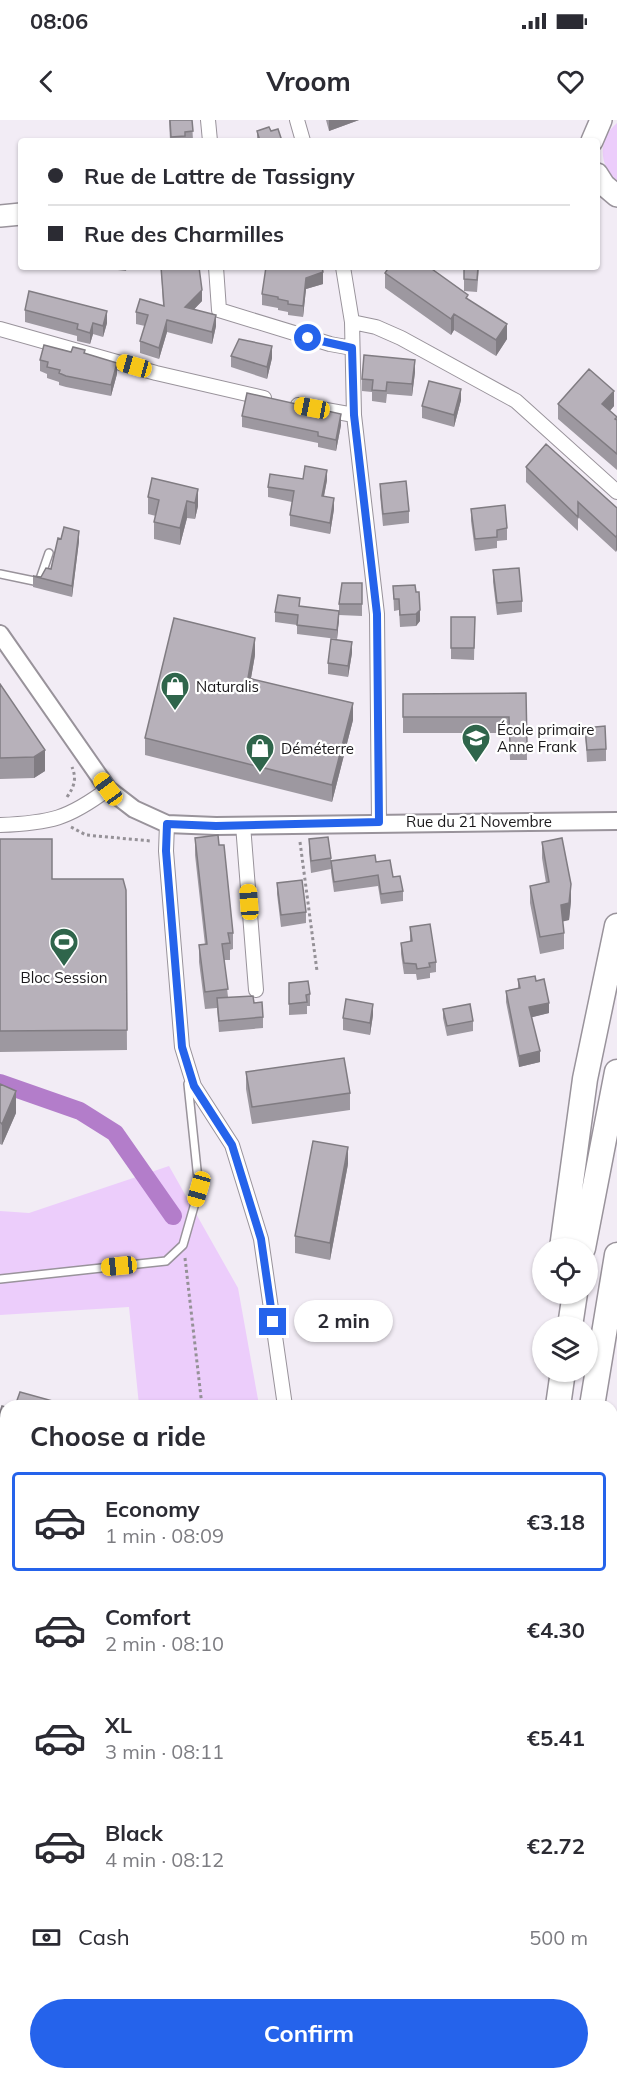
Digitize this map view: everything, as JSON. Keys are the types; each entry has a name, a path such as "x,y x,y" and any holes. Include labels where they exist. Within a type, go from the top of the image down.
{"highway":[{"path":"563,1238 585,1080 617,926"},
{"path":"585,1238 617,1072"},
{"path":"593,1400 617,1255"},
{"path":"550,1400 551,1382"},
{"path":"559,1400 561,1382"}],"main road":[{"path":"593,138 601,120"},
{"path":"600,179 617,196"},
{"path":"0,216 18,214"}],"street":[{"path":"208,120 210,138"},
{"path":"297,120 302,138"},
{"path":"216,270 219,310 330,344 352,348"},
{"path":"343,270 352,322 354,415 377,614 379,822"},
{"path":"352,322 376,327 401,338 516,401 617,492"},
{"path":"0,329 156,373 270,400 354,415"},
{"name":"Rue du 21 Novembre","path":"0,634 108,789 134,809 167,824 243,825 298,830 379,822 617,821"},
{"path":"0,825 36,824 64,817 108,789"},
{"path":"167,824 166,851 182,1047 194,1086 232,1145 261,1239 284,1400"},
{"path":"243,825 256,990"}],"lane":[{"path":"0,574 39,582 49,553"},
{"path":"0,1279 166,1261 183,1245 199,1189 186,1059"}],"path":[{"path":"70,765 75,775 74,787 66,799 57,802 64,817 78,833 147,839 166,851"},
{"path":"298,830 317,971"},
{"path":"183,1245 201,1400"}],"shaded area":[{"path":"617,123 617,183 604,161 603,145"},
{"path":"169,1166 238,1288 258,1400 138,1400 129,1307 0,1315 0,1211 29,1213"}],"building":[{"path":"170,120 192,120 193,131 185,132 185,136 171,137"},
{"path":"269,127 271,131 278,129 281,138 259,138 257,131"},
{"path":"161,270 199,270 202,290 185,307 216,315 212,332 167,320 159,348 140,341 148,315 136,312 140,299 164,306"},
{"path":"266,270 323,270 323,272 306,278 303,306 288,304 288,301 278,299 278,297 262,294"},
{"path":"387,270 433,270 468,295 466,298 507,324 496,340 454,314 451,319 385,273"},
{"path":"464,270 478,270 477,280 464,279"},
{"path":"29,291 107,311 103,326 93,323 90,333 77,329 78,324 25,310"},
{"path":"239,339 272,346 267,367 231,356"},
{"path":"44,345 71,352 73,347 85,350 84,353 117,363 111,385 66,376 59,373 60,370 47,367 48,362 40,360"},
{"path":"364,355 415,360 412,384 387,382 386,391 372,390 373,380 362,379"},
{"path":"589,369 614,391 602,404 617,417 615,419 617,420 617,454 558,404"},
{"path":"429,381 461,389 454,415 422,406"},
{"path":"247,393 341,414 336,440 318,436 318,432 242,416"},
{"path":"546,444 617,508 616,537 578,502 578,517 526,467"},
{"path":"305,466 327,470 322,496 334,498 330,523 290,515 294,491 268,487 270,474 303,479"},
{"path":"152,478 198,489 195,503 187,501 180,528 154,522 159,500 148,497"},
{"path":"406,481 409,511 383,514 380,484"},
{"path":"505,505 507,528 497,530 497,537 475,539 471,509"},
{"path":"64,527 79,531 72,586 33,576 41,577 46,568 51,569 58,538 61,539"},
{"path":"519,568 522,601 497,603 493,570"},
{"path":"342,583 362,583 362,604 339,604"},
{"path":"415,585 416,592 419,592 420,610 416,614 400,615 399,599 394,599 393,586"},
{"path":"278,595 300,598 299,606 339,611 337,630 297,625 298,615 275,612"},
{"path":"451,617 475,617 474,648 451,648"},
{"path":"174,618 255,638 248,678 353,703 332,785 145,738"},
{"path":"331,639 352,642 348,666 328,663"},
{"path":"0,684 45,750 34,757 0,758"},
{"path":"526,693 527,744 510,744 509,717 403,717 403,694"},
{"path":"605,726 606,749 587,750 585,728"},
{"path":"218,835 219,845 224,845 233,933 228,933 230,943 222,944 228,989 205,992 199,945 207,944 195,838"},
{"path":"328,837 331,858 311,861 309,839"},
{"path":"562,838 571,884 569,903 561,905 564,933 540,937 530,886 549,882 542,842"},
{"path":"0,839 52,839 52,879 123,879 126,890 127,1030 0,1031"},
{"path":"375,855 376,862 390,860 393,877 400,876 403,891 381,894 378,875 334,882 331,861"},
{"path":"302,880 306,912 281,915 277,883"},
{"path":"430,924 436,962 429,963 430,967 417,969 416,964 404,963 401,943 412,941 410,927"},
{"path":"535,976 536,981 544,979 549,1003 529,1007 540,1051 519,1056 506,991 520,988 518,979"},
{"path":"308,981 310,994 306,995 307,1002 289,1004 289,983"},
{"path":"253,996 254,1003 262,1002 263,1017 219,1021 217,998"},
{"path":"346,999 373,1004 370,1023 343,1018"},
{"path":"470,1004 473,1021 447,1026 443,1009"},
{"path":"344,1058 350,1093 252,1107 246,1072"},
{"path":"0,1084 16,1091 2,1124 0,1122"},
{"path":"313,1141 348,1147 330,1243 295,1236"},
{"path":"20,1392 49,1400 17,1400"}],"waterway":[{"path":"0,1083 80,1111 115,1133 173,1216"}],"place":[{"name":"Naturalis","path":"175,712"},
{"name":"École primaire Anne Frank","path":"476,764"},
{"name":"Déméterre","path":"260,774"},
{"name":"Bloc Session","path":"64,968"}],"route":[{"path":"273,1322 261,1239 232,1145 194,1086 182,1047 166,851 167,824 216,826 379,822 377,614 354,415 352,348 308,338"}]}
